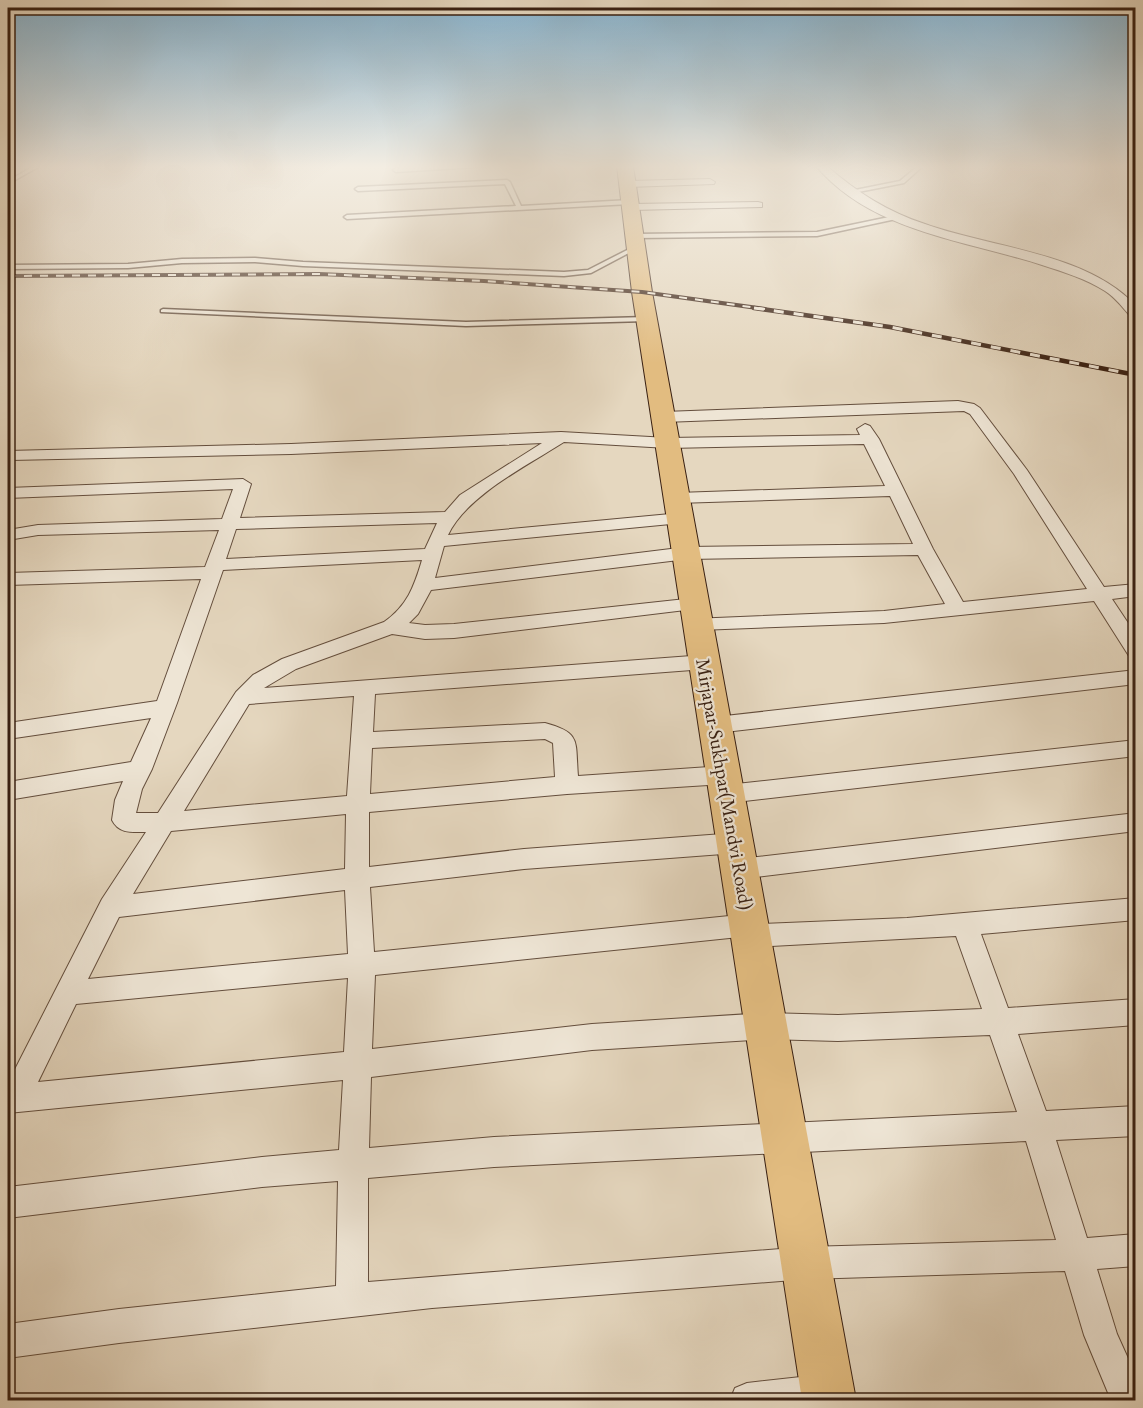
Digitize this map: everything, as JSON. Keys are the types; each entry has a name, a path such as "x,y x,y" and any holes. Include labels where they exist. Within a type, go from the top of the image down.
{"main road":[{"name":"Mirjapar-Sukhpar(Mandvi Road)","path":"634,232 647,319 828,1396"}],"street":[{"path":"940,232 1073,271 1110,288 1136,314"},
{"path":"11,455 255,449 561,437 666,430 855,411 958,405 975,411 1021,473 1136,651"},
{"path":"855,411 924,549 958,610"},
{"path":"666,430 871,439"},
{"path":"11,1099 111,907 243,697 260,680 289,664 392,627 403,620 425,585 435,548 449,517 466,499 561,437"},
{"path":"255,449 164,708 129,796 124,820 129,823 164,822 567,785 726,784 1136,748"},
{"path":"8,493 243,484"},
{"path":"8,579 214,569 435,548 679,508 896,491"},
{"path":"8,535 38,530 449,517"},
{"path":"425,585 687,554 924,549"},
{"path":"392,627 425,632 454,631 697,614 884,617 1136,590"},
{"path":"243,697 705,662"},
{"path":"716,725 1136,677"},
{"path":"352,1301 353,1164 362,965 357,879 358,804 365,688"},
{"path":"8,731 164,708"},
{"path":"361,741 545,731 559,735 564,741 567,785"},
{"path":"8,791 141,769"},
{"path":"111,907 524,859 738,856 1136,822"},
{"path":"66,993 750,931 965,924 1136,909"},
{"path":"965,924 1037,1127 1101,1335 1128,1401"},
{"path":"11,1099 357,1065 592,1037 766,1026 838,1028 999,1022 1136,1012"},
{"path":"8,1202 262,1172 494,1152 1136,1122"},
{"path":"8,1341 119,1326 432,1292 806,1263 1076,1255 1136,1250"},
{"path":"747,1401 828,1396"}],"lane":[{"path":"8,267 128,266 189,260 255,260 324,265 564,274 589,272 612,232"},
{"path":"805,232 818,234 829,232"},
{"path":"163,311 466,324 647,319"}],"railway":[{"path":"8,276 319,274 484,281 642,292 765,309"},
{"path":"754,308 890,327 1136,375"}]}
